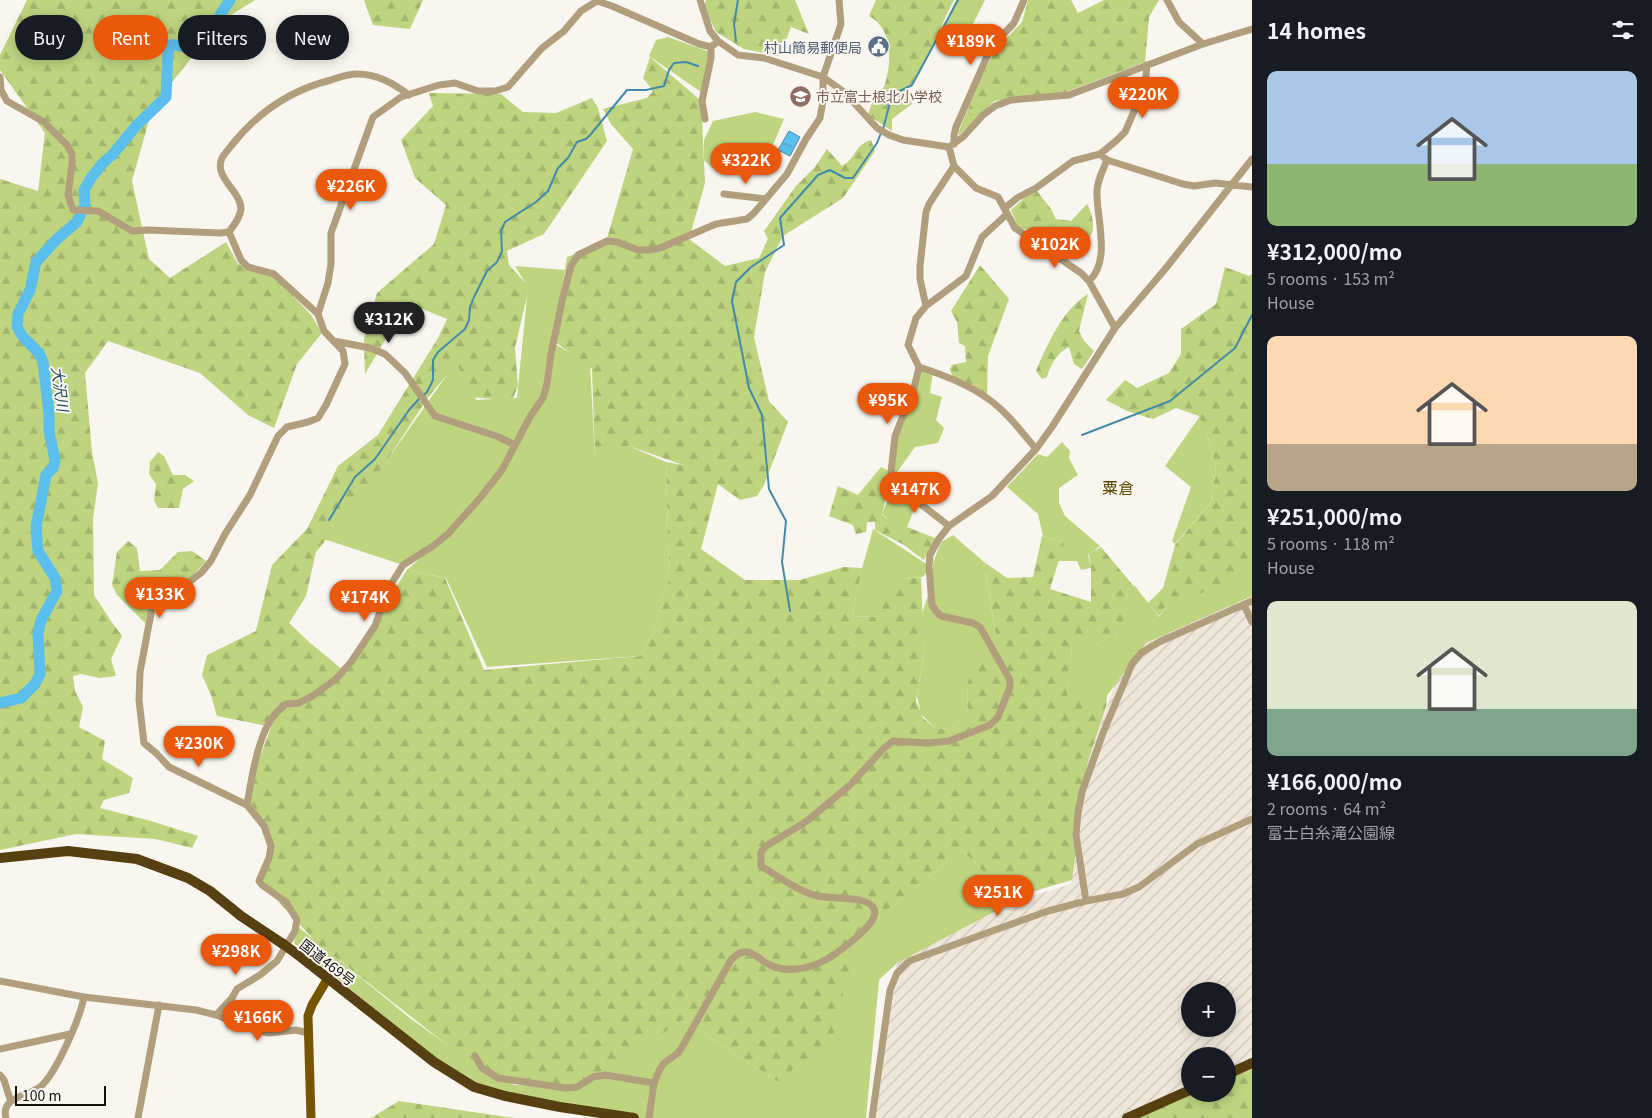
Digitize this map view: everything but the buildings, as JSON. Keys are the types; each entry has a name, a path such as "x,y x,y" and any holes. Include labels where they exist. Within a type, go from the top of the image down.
{"highway":[{"name":"国道469号","path":"0,858 68,851 105,854 137,859 188,878 210,891 241,916 297,954 434,1062 474,1087 505,1096 551,1105 634,1118"},
{"path":"1236,1070 1252,1063"},
{"path":"1127,1118 1181,1094"}],"main road":[{"path":"311,1118 308,1016 312,1005 328,978"}],"street":[{"path":"700,0 710,31 718,41 738,54 764,58 823,77 844,92 878,128 889,135 903,140 952,145 964,137 983,115 995,106 1011,100 1069,95 1147,64 1252,29"},
{"path":"247,805 260,747 271,718 286,704 298,703 310,697 336,679 351,662 375,626 388,589 403,565 448,534 502,470 531,415 543,398 563,297 571,266 578,255 607,241 617,242 638,250 660,248 716,224 747,219 787,174 820,118 823,101 823,77 841,24 839,0"},
{"path":"926,306 920,266 926,212 929,204 954,166 952,145 956,128 989,52 1014,23 1024,0"},
{"path":"1167,0 1179,22 1203,44"},
{"path":"318,314 328,283 332,233 367,129 373,117 379,112 409,95 439,85 455,84 478,91 495,91 508,87 542,48 564,31 581,12 598,1 699,44 711,47"},
{"path":"705,119 702,101 711,58 711,47 718,41"},
{"path":"962,47 989,52"},
{"path":"949,526 918,502 893,487 891,472 895,436 914,388 918,367 908,345 916,318 926,306 966,276 982,237 1017,198 1036,188 1073,161 1100,154 1125,132 1145,86 1147,64"},
{"path":"0,77 1,90 7,101 44,122 67,145 72,154 68,195 73,210 98,211 132,231 148,230 220,234 229,232 240,215 240,201 222,174 220,166 222,157 239,136 267,109 285,98 322,82 348,74 366,74 393,82 409,95"},
{"path":"1100,154 1107,160 1183,184 1194,186 1215,183 1252,187"},
{"path":"649,1118 654,1083 659,1071 663,1064 682,1047 731,960 736,955 747,951 779,969 808,967 816,965 844,948 870,924 875,915 873,906 860,900 817,896 784,880 761,866 762,852 766,846 807,821 850,785 883,749 893,741 928,743 949,740 990,725 998,717 1010,687 1008,675 980,627 974,623 941,616 932,605 930,555 938,540 949,526 992,496 1036,449 1115,328 1166,268 1252,159"},
{"path":"1089,281 1096,275 1103,242 1096,191 1107,160"},
{"path":"954,166 976,188 998,197 1015,228 1082,273 1089,281 1115,328"},
{"path":"724,194 766,199"},
{"path":"216,1015 232,998 237,989 260,975 277,961 295,931 297,920 286,902 259,881 269,858 271,846 264,826 247,805 169,767 144,743 139,700 140,672 152,608 163,593 185,585 201,573 250,495 278,436 287,427 318,418 345,364 343,351 324,331 318,314 274,274 248,267 241,260 229,232"},
{"path":"333,341 357,344 384,354 406,373 435,416 499,437 515,445"},
{"path":"918,367 934,372 986,397 1010,418 1036,449"},
{"path":"1086,901 1076,835 1082,792 1132,664 1141,653 1159,642 1252,601"},
{"path":"1244,605 1252,622"},
{"path":"872,1118 890,990 897,973 909,961 1048,911 1123,894 1139,887 1197,844 1252,819"},
{"path":"0,981 84,997 159,1005 216,1015 255,1030 269,1033 296,1030 308,1033"},
{"path":"6,1118 2,1110 3,1105 10,1099 38,1088 44,1083 54,1068 82,1010 84,997"},
{"path":"138,1118 159,1005"},
{"path":"0,1049 70,1034"},
{"path":"475,1056 482,1068 498,1078 565,1088 577,1087 593,1077 605,1075 654,1083"},
{"path":"0,1075 4,1080 10,1099"}],"shaded area":[{"path":"1252,595 1252,1079 1236,1085 1236,1047 1181,1047 1181,1102 1193,1102 1151,1118 870,1118 897,963 1013,902 1071,884 1077,792 1128,647"}],"green space":[{"path":"27,0 255,0 231,15 178,15 178,60 190,60 153,106 132,181 149,259 170,278 226,242 238,264 272,274 311,315 322,333 297,364 274,428 248,415 200,373 108,341 85,373 92,452 98,483 93,519 94,595 122,636 111,659 116,676 100,678 81,674 73,676 75,691 83,707 79,727 105,741 102,759 133,778 129,793 104,800 100,808 151,821 198,836 192,848 156,839 76,834 0,850 0,179 38,191 45,133 0,70 0,55 15,24 15,60 83,60 83,15 20,15"},
{"path":"364,0 423,0 410,29 373,25"},
{"path":"706,0 795,0 809,34 791,27 780,56 744,49 716,32 704,6"},
{"path":"876,0 954,0 925,63 912,84 906,89 912,104 892,119 892,131 868,115 875,96 884,86 889,66 889,46 883,29 869,16"},
{"path":"956,0 985,0 962,46 938,38"},
{"path":"1028,0 1071,0 1078,13 1104,0 1159,0 1149,17 1145,62 1066,92 994,101 959,135 958,133 981,78 995,50 1022,22"},
{"path":"668,37 707,51 709,58 701,92 649,56 656,40"},
{"path":"650,57 699,99 705,183 689,239 725,266 759,258 768,239 764,231 796,186 815,167 827,149 842,166 850,160 865,142 871,140 875,151 843,198 783,236 765,272 754,337 769,401 788,422 764,485 757,496 740,500 718,484 701,549 745,580 800,580 844,567 862,568 852,616 874,617 902,578 921,578 924,653 916,701 923,718 936,729 951,728 967,717 968,681 977,659 996,635 984,562 1007,578 1033,577 1042,536 1064,543 1050,589 1091,602 1089,554 1101,547 1136,589 1116,637 1105,650 1089,638 1073,635 1067,698 1107,696 1106,707 1088,761 1072,880 1031,892 1013,902 962,850 857,936 833,1036 778,1082 683,1020 599,1075 565,1088 498,1078 455,1051 316,942 259,881 269,850 264,826 243,803 278,708 267,726 217,716 211,695 202,675 207,655 256,631 272,565 307,529 338,466 378,435 438,338 447,319 418,307 395,323 365,374 364,339 377,293 434,244 446,205 415,178 401,140 433,106 429,93 501,94 523,112 556,113 592,98 598,108 607,141 544,234 507,251 509,265 529,287 515,348 518,386 512,401 471,397 457,363 429,396 372,483 316,552 306,596 289,623 343,670 407,570 445,578 484,670 640,656 653,633 669,578 666,462 683,465 629,446 595,458 592,369 554,341 567,257 606,242 633,149 611,124 603,109 647,98 653,91 643,78"},
{"path":"755,112 784,119 763,168 712,168 704,160 704,140 713,121"},
{"path":"1037,191 1056,219 1071,221 1087,204 1092,216 1093,229 1089,238 1080,245 1081,253 1070,254 1050,235 1018,227 1011,210 1029,194"},
{"path":"980,265 1009,299 988,356 987,395 954,381 950,369 952,365 966,362 965,346 959,343 957,322 951,311"},
{"path":"515,266 565,270 553,343 590,364 595,457 629,446 666,462 669,578 653,633 640,656 487,667 446,578 407,570 433,547 403,565 324,539 366,490 461,355 476,400 517,398 528,287"},
{"path":"1225,267 1249,276 1252,274 1252,569 1191,598 1166,606 1159,616 1148,603 1163,588 1175,545 1211,502 1216,467 1206,431 1199,416 1176,408 1153,419 1127,411 1106,400 1125,380 1137,388 1169,373 1181,354 1181,329 1216,304"},
{"path":"1088,294 1079,331 1084,341 1094,351 1082,369 1074,364 1069,347 1065,349 1052,364 1047,377 1042,379 1036,371 1051,339 1063,318"},
{"path":"919,368 933,371 930,393 942,397 936,420 944,428 938,443 915,447 892,479 895,441"},
{"path":"1200,416 1216,467 1211,502 1175,544 1172,541 1191,487 1165,466"},
{"path":"1062,442 1070,451 1069,458 1078,475 1059,488 1059,503 1065,516 1100,546 1088,555 1091,568 1081,570 1077,561 1058,561 1063,543 1043,536 1038,514 1007,487 1038,454 1047,457"},
{"path":"158,452 164,456 173,475 185,475 194,481 183,489 179,508 158,508 154,500 156,484 149,474 150,462"},
{"path":"881,467 891,472 882,514 899,530 907,527 935,538 924,560 904,545 875,530 875,522 867,522 866,532 856,534 853,525 829,516 838,486 858,495"},
{"path":"894,486 916,504 907,527 899,531 882,513"},
{"path":"873,529 928,565 923,577 903,579 874,617 852,616 861,572"},
{"path":"953,535 984,562 996,636 988,644 968,681 967,717 951,728 936,729 921,714 917,696 924,653 922,614 932,582 933,563 941,542"},
{"path":"128,541 137,548 140,571 160,570 178,552 192,551 206,561 189,579 157,599 145,623 117,595 112,585 117,552"},
{"path":"1252,567 1252,596 1146,643 1106,697 1067,698 1073,634 1089,638 1105,650 1116,637 1135,586 1159,617 1166,606"},
{"path":"962,850 1013,902 897,963 879,980 866,1118 634,1118 502,1095 442,1067 397,1027 294,943 296,925 411,1019 460,1054 514,1085 577,1087 683,1020 778,1082 857,936"},
{"path":"1252,1069 1252,1118 1137,1118 1181,1099 1181,1102 1236,1102 1236,1076"},
{"path":"399,1101 514,1118 371,1118"}],"water":[{"path":"789,131 800,137 790,156 778,150"}],"waterway":[{"name":"大沢川","path":"0,703 21,698 35,684 40,674 38,633 41,620 57,591 55,578 38,551 36,527 46,475 53,468 55,460 49,431 49,413 43,362 39,353 23,337 17,327 18,314 30,290 36,262 57,239 77,222 85,205 84,190 91,178 136,126 166,97 170,45 195,51 204,49 220,15 230,0"},
{"path":"736,41 734,24 738,0"},
{"path":"883,129 892,95 912,85 958,0"},
{"path":"423,396 433,380 433,360 438,352 465,329 474,297 487,271 497,262 502,251 501,231 505,222 536,202 548,191 558,168 568,158 577,142 586,139 591,134 627,90 646,90 664,86 669,70 674,63 686,62 698,66"},
{"path":"790,611 782,562 786,521 769,489 762,415 749,388 732,301 736,282 751,267 784,245 780,218 818,175 830,170 845,178 853,178 877,143 881,133"},
{"path":"1082,435 1170,401 1235,348 1252,315"},
{"path":"329,520 355,477 375,459 409,410 419,399"}],"place":[{"name":"村山簡易郵便局","path":"878,47"},
{"name":"市立富士根北小学校","path":"800,96"}],"district":[{"name":"粟倉","path":"1118,487"}]}
